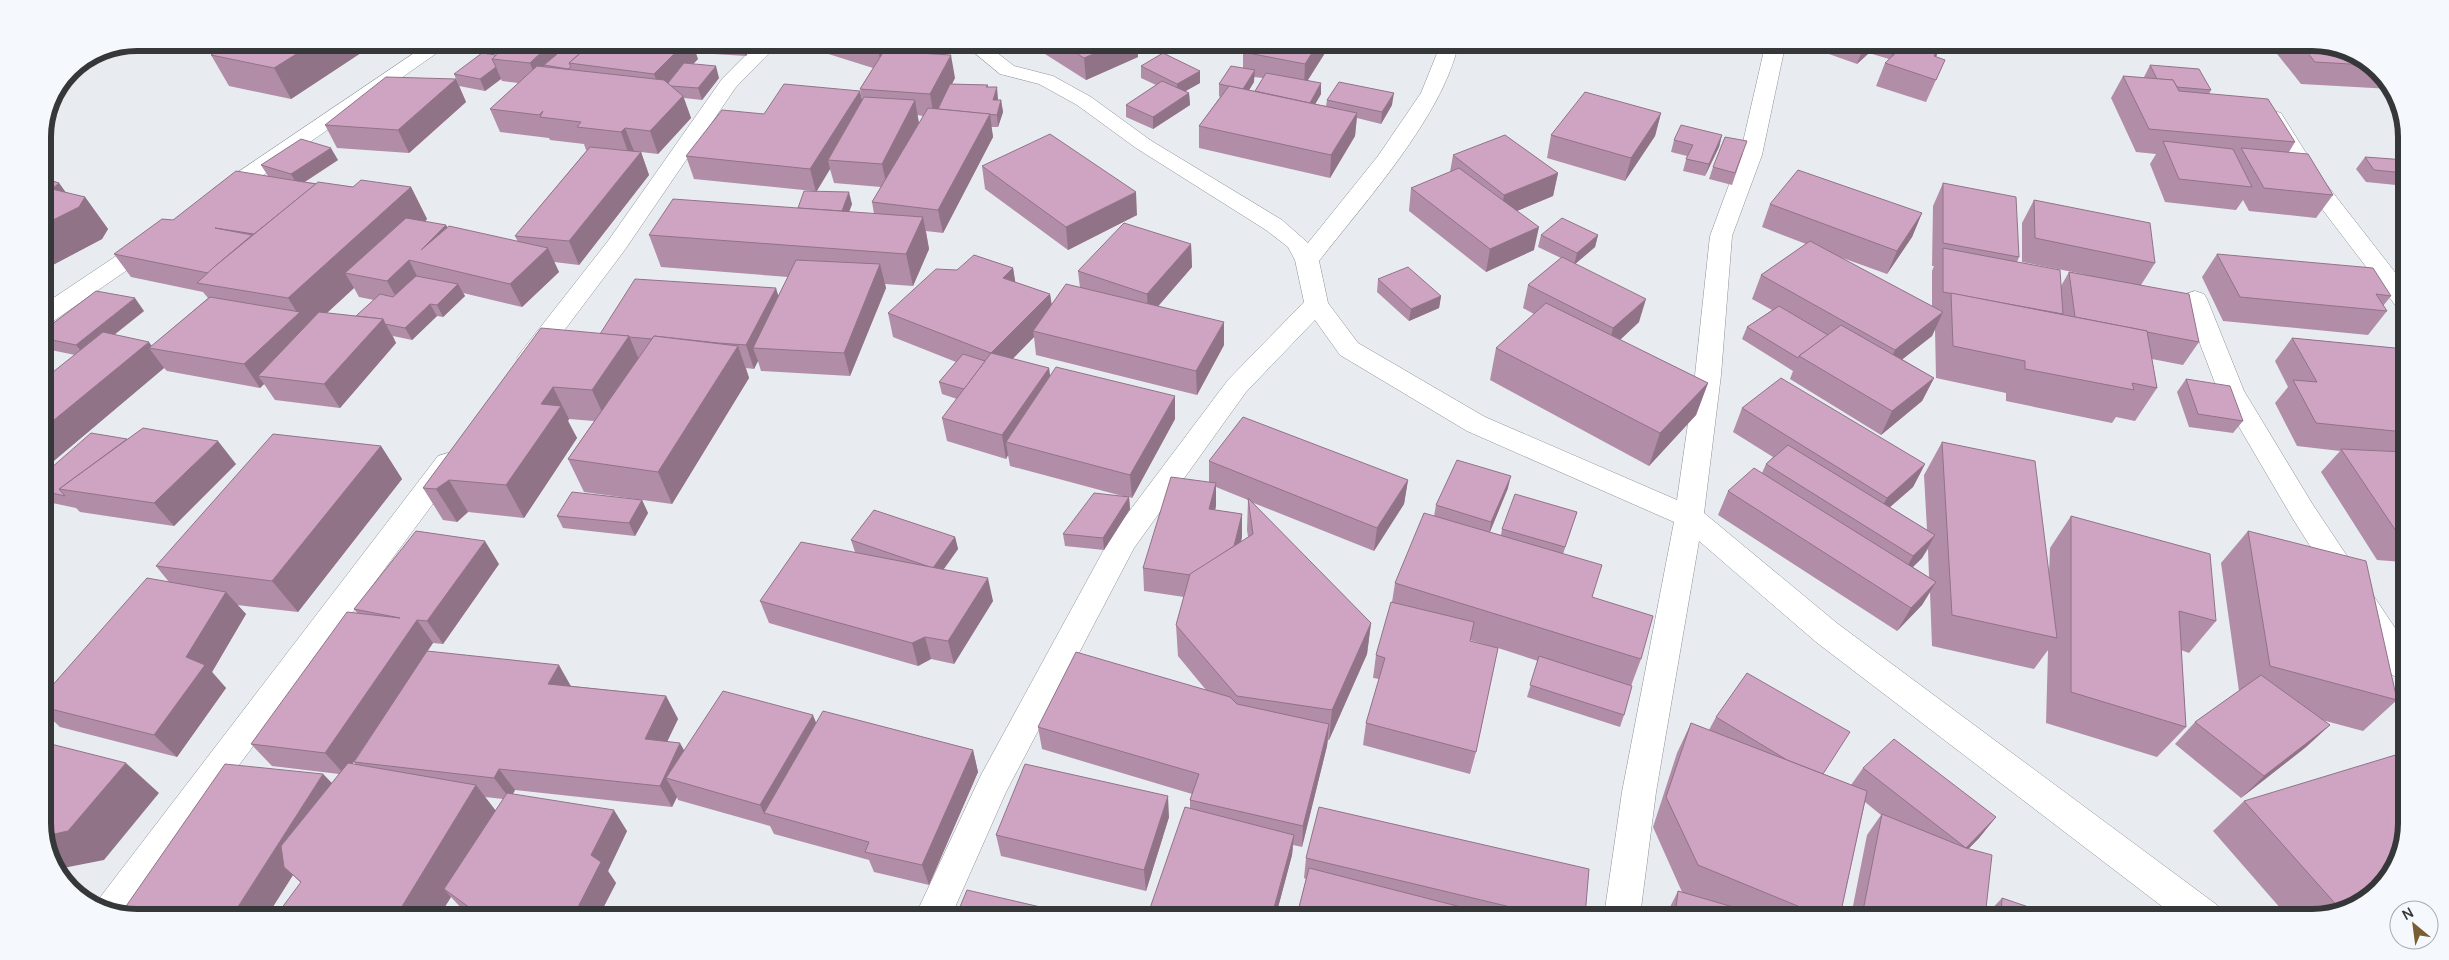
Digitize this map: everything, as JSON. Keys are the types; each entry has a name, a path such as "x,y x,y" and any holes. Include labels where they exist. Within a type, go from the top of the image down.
{"street":[{"path":"204,206 430,51"},
{"path":"514,378 616,246 729,83 761,51"},
{"path":"982,51 1007,70 1046,80 1084,101 1143,144 1274,225 1297,243 1307,260 1316,304 1350,349 1476,424 1689,517 1827,633 2193,909"},
{"path":"1307,260 1386,160 1431,93 1447,51"},
{"path":"1623,909 1639,792 1689,517 1708,375 1721,236 1751,155 1774,51"},
{"path":"2274,117 2314,183 2398,291"},
{"path":"51,311 172,228"},
{"path":"2195,300 2231,391 2308,520 2398,658"},
{"path":"936,909 993,785 1123,540 1237,386 1316,304"},
{"path":"113,905 466,440"}],"building":[{"path":"218,51 301,51 274,68 211,55"},
{"path":"500,51 543,51 530,63 492,59"},
{"path":"561,51 582,51 569,63 571,67 568,69 544,65"},
{"path":"583,51 677,51 654,74 569,63"},
{"path":"884,51 951,55 930,94 860,89"},
{"path":"1073,51 1100,51 1084,58"},
{"path":"1244,51 1313,51 1305,64"},
{"path":"1898,51 1937,51 1934,56 1945,60 1936,80 1885,63"},
{"path":"2306,51 2340,56 2357,64 2315,62"},
{"path":"482,53 496,55 492,59 496,67 480,79 454,74"},
{"path":"1163,53 1200,71 1177,84 1141,66"},
{"path":"684,63 716,66 698,88 671,86 668,83"},
{"path":"2150,65 2199,69 2211,90 2177,87 2173,80 2157,79"},
{"path":"537,66 664,80 683,96 650,131 625,128 621,132 577,127 581,122 540,117 543,111 539,115 490,109"},
{"path":"1231,66 1255,70 1243,89 1219,84"},
{"path":"1266,73 1321,83 1310,103 1255,91"},
{"path":"2123,76 2173,80 2179,91 2268,99 2295,142 2149,129"},
{"path":"386,77 456,79 398,130 325,125"},
{"path":"1162,81 1189,93 1153,117 1126,105"},
{"path":"1339,82 1394,93 1382,112 1327,100"},
{"path":"784,84 860,91 810,169 686,156 722,110 764,114"},
{"path":"950,84 997,87 993,100 1001,100 997,115 938,109"},
{"path":"1229,86 1357,113 1331,155 1199,126"},
{"path":"1585,92 1661,113 1631,158 1551,135"},
{"path":"864,97 915,100 882,164 828,160"},
{"path":"928,108 990,114 938,210 872,202"},
{"path":"1681,125 1722,135 1709,164 1686,159 1693,145 1674,140"},
{"path":"1050,134 1136,192 1066,227 982,166"},
{"path":"1505,135 1558,173 1504,195 1453,155"},
{"path":"1725,137 1747,141 1735,173 1713,167"},
{"path":"301,139 331,148 291,174 261,165"},
{"path":"2163,141 2233,149 2252,187 2179,179"},
{"path":"590,147 641,152 569,241 515,236"},
{"path":"2241,148 2308,154 2333,195 2264,188"},
{"path":"2365,157 2398,159 2398,172 2374,170"},
{"path":"1459,168 1539,227 1490,249 1411,188"},
{"path":"1798,170 1922,213 1897,251 1770,204"},
{"path":"236,171 316,184 254,234 215,228 252,235 208,273 114,254 162,219 173,220"},
{"path":"51,180 59,183 52,189 85,197 79,207 51,221"},
{"path":"361,180 411,187 288,298 197,283 318,182 353,187"},
{"path":"1943,183 2016,197 2019,257 1943,243"},
{"path":"804,191 849,192 842,211 798,208"},
{"path":"673,199 923,217 906,254 649,235"},
{"path":"2034,200 2150,223 2155,263 2035,238"},
{"path":"406,218 446,225 421,250 449,226 548,248 510,284 409,260 387,281 345,273"},
{"path":"1562,218 1598,235 1577,253 1541,235"},
{"path":"1124,223 1191,244 1147,294 1078,271"},
{"path":"1810,241 1943,312 1895,350 1761,275"},
{"path":"1943,248 2060,270 2063,314 1943,292"},
{"path":"2217,254 2373,268 2391,296 2376,294 2387,311 2240,297"},
{"path":"974,255 1013,268 1003,278 1050,294 991,353 888,313 936,269 957,270"},
{"path":"1562,257 1646,299 1613,328 1528,285"},
{"path":"796,260 880,264 844,353 753,348"},
{"path":"1408,267 1441,296 1411,309 1378,279"},
{"path":"2069,272 2189,294 2199,342 2075,317"},
{"path":"416,276 458,284 437,305 430,304 405,328 385,324 383,319 356,316 380,294 393,297"},
{"path":"635,279 776,288 746,345 654,336 652,339 600,334"},
{"path":"1066,284 1224,322 1196,371 1033,331"},
{"path":"96,291 135,298 76,345 51,340 51,325"},
{"path":"1951,293 2147,331 2157,388 2132,383 2134,390 2025,369 2025,361 1953,346"},
{"path":"210,297 300,312 244,364 149,348"},
{"path":"1546,303 1708,383 1660,433 1496,348"},
{"path":"1779,306 1828,335 1798,358 1747,327"},
{"path":"319,312 383,319 324,384 258,376"},
{"path":"1841,325 1934,378 1892,411 1799,356"},
{"path":"541,328 629,336 592,390 553,387 541,404 561,406 506,485 449,480 436,489 423,488"},
{"path":"103,332 149,342 51,422 51,374"},
{"path":"654,336 738,346 658,472 568,459"},
{"path":"2292,338 2398,348 2398,431 2316,423 2293,380 2317,382"},
{"path":"991,353 1049,368 1002,435 942,418"},
{"path":"963,354 985,361 964,389 939,382"},
{"path":"1056,367 1175,396 1130,475 1006,442"},
{"path":"1781,378 1925,464 1887,498 1742,408"},
{"path":"2186,379 2230,386 2243,421 2198,414"},
{"path":"1243,417 1408,480 1377,528 1209,461"},
{"path":"143,428 218,441 154,503 59,489"},
{"path":"91,433 127,439 59,489 65,496 51,493 51,468"},
{"path":"273,434 381,446 272,581 156,566"},
{"path":"1942,442 2035,461 2057,638 1952,615"},
{"path":"1788,445 1935,535 1913,556 1766,464"},
{"path":"2341,449 2398,452 2398,534"},
{"path":"1457,460 1511,476 1491,522 1436,505"},
{"path":"1754,468 1936,582 1911,608 1728,491"},
{"path":"1171,477 1216,483 1209,509 1242,514 1234,546 1190,575 1143,568"},
{"path":"572,492 642,500 629,523 557,516"},
{"path":"1094,493 1129,497 1103,538 1063,534"},
{"path":"1515,494 1577,512 1565,547 1502,529"},
{"path":"1248,498 1371,623 1332,710 1237,696 1176,625 1190,574 1253,534"},
{"path":"874,510 955,537 933,568 851,540"},
{"path":"1424,513 1602,565 1592,597 1653,616 1641,659 1395,583"},
{"path":"2071,516 2210,554 2216,621 2179,611 2186,727 2071,692"},
{"path":"416,531 485,541 427,621 417,620 325,753 251,744 347,612 400,618 354,609"},
{"path":"2248,531 2366,561 2397,700 2270,666"},
{"path":"801,542 988,578 948,641 925,637 912,643 760,601"},
{"path":"147,578 226,592 186,657 205,665 154,735 51,709 51,687"},
{"path":"1391,602 1474,622 1470,641 1498,648 1476,752 1366,723 1385,658 1376,655"},
{"path":"427,651 559,665 548,684 666,696 645,739 680,743 660,786 499,769 494,778 354,762"},
{"path":"1076,652 1230,697 1237,704 1329,724 1303,826 1190,800 1199,774 1038,727"},
{"path":"1539,656 1632,686 1624,715 1530,685"},
{"path":"1747,673 1850,732 1823,774 1787,760 1716,717"},
{"path":"2261,675 2330,725 2264,776 2195,722"},
{"path":"723,691 813,715 760,805 666,778"},
{"path":"823,711 973,750 922,865 865,852 869,842 764,813"},
{"path":"1691,723 1867,791 1842,909 1805,909 1698,865 1666,797"},
{"path":"1894,739 1996,817 1966,848 1863,768"},
{"path":"51,744 126,763 68,831 52,834"},
{"path":"2398,754 2398,823 2393,851 2386,866 2373,884 2360,894 2340,904 2336,905 2244,801"},
{"path":"348,763 476,785 400,909 281,909 301,882 284,867 281,846"},
{"path":"225,764 323,774 237,909 125,908"},
{"path":"1025,764 1168,796 1144,870 996,835"},
{"path":"507,793 614,810 591,855 601,862 577,909 472,909 444,889"},
{"path":"1185,807 1294,835 1274,909 1150,909"},
{"path":"1319,807 1589,869 1586,909 1519,909 1306,858"},
{"path":"1882,814 1966,848 1992,855 1986,909 1863,909"},
{"path":"1309,868 1469,909 1299,909"},
{"path":"967,890 1049,909 959,909"},
{"path":"1678,891 1740,909 1676,909"},
{"path":"2002,898 2034,909 2001,909"}]}
